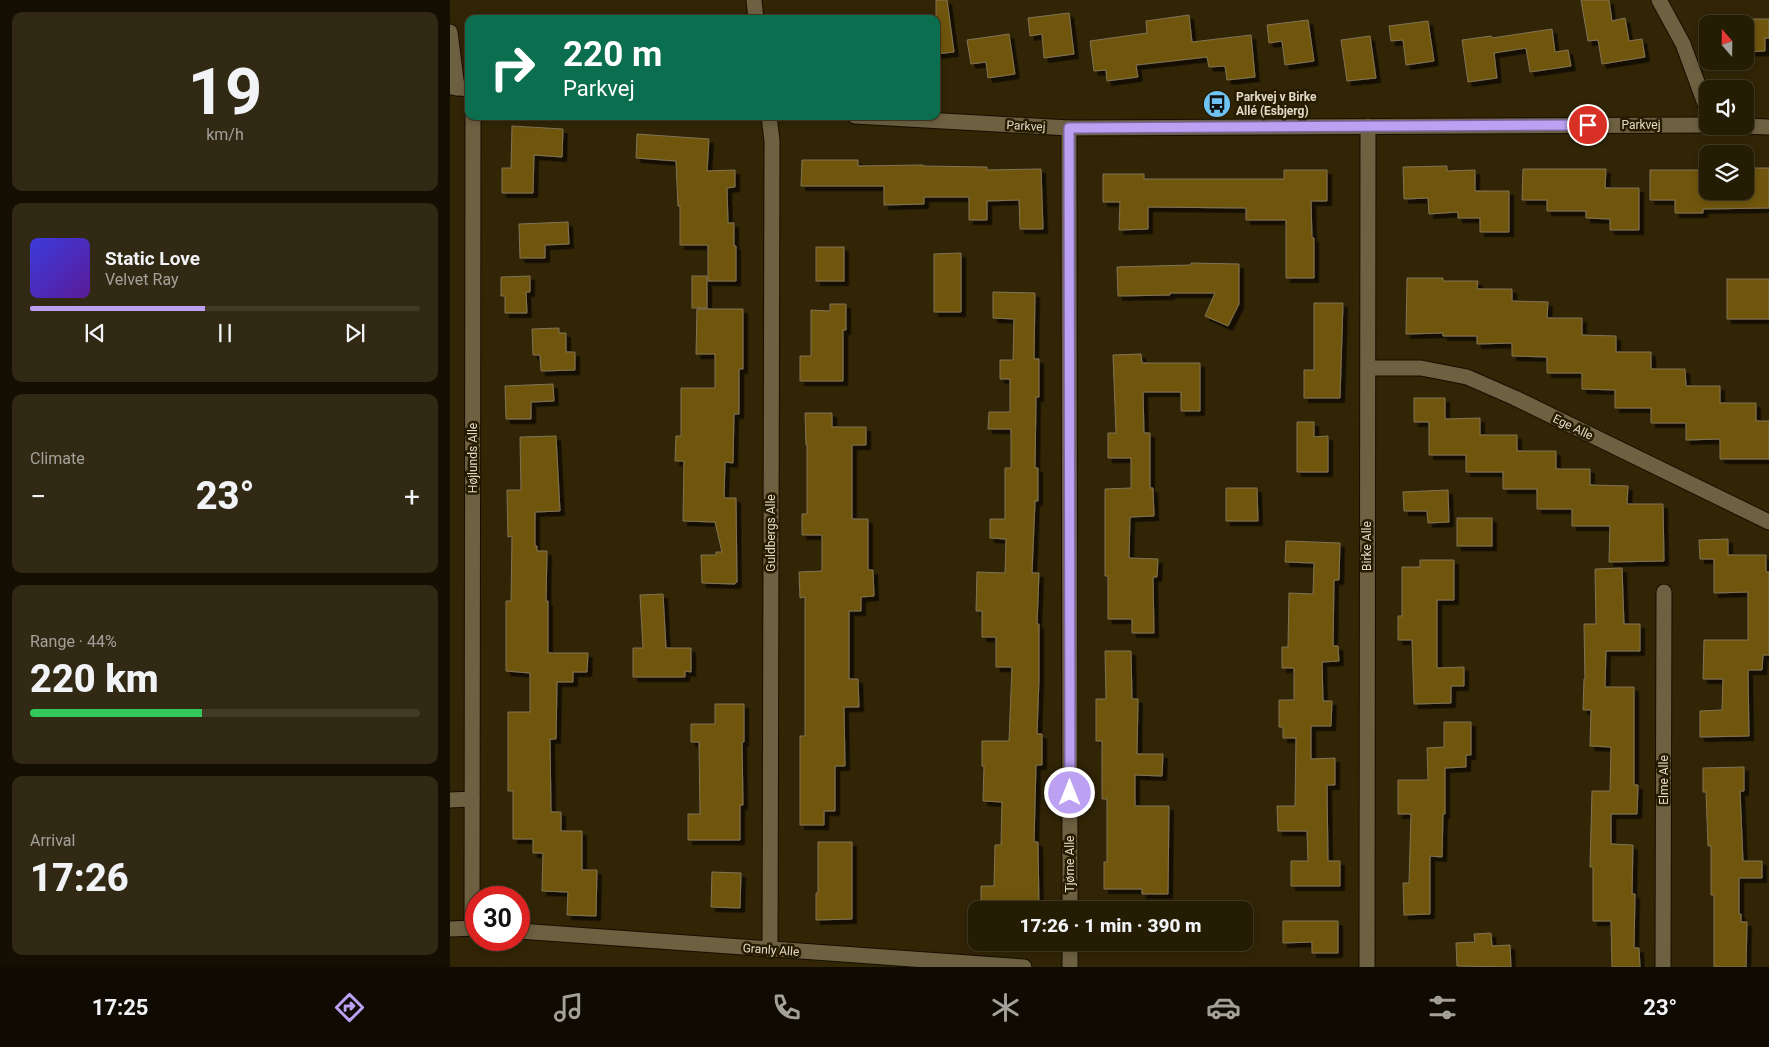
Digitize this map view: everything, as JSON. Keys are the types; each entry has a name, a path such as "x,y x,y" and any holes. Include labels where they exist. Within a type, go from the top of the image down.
{"street":[{"path":"754,0 756,15"},
{"path":"1659,0 1683,44 1699,88"},
{"path":"450,32 459,88"},
{"name":"Højlunds Alle","path":"473,120 473,886"},
{"name":"Guldbergs Alle","path":"769,120 772,141 770,950"},
{"name":"Parkvej","path":"926,120 1069,128 1699,125"},
{"name":"Birke Alle","path":"1367,967 1368,126"},
{"path":"1754,126 1769,127"},
{"name":"Tjørne Alle","path":"1069,128 1070,901"},
{"name":"Ege Alle","path":"1368,368 1421,368 1467,377 1523,402 1769,522"},
{"name":"Elme Alle","path":"1664,592 1664,967"},
{"path":"450,800 472,799"},
{"path":"450,929 465,928"},
{"name":"Granly Alle","path":"530,932 1024,967"},
{"path":"1070,951 1070,967"}],"building":[{"path":"936,0 947,0 954,52 940,54 940,15 936,15"},
{"path":"1581,0 1609,0 1612,21 1625,18 1629,41 1642,39 1645,57 1602,64 1598,40 1588,41"},
{"path":"1069,13 1074,54 1044,58 1042,34 1030,36 1028,18"},
{"path":"1189,15 1192,42 1251,35 1255,77 1227,80 1225,66 1209,67 1207,57 1136,65 1138,77 1107,81 1106,70 1094,71 1090,41 1147,33 1146,21"},
{"path":"1754,19 1769,19 1769,38 1765,38 1765,51 1754,52"},
{"path":"1308,20 1314,61 1285,65 1282,41 1269,43 1267,25"},
{"path":"1428,21 1434,61 1406,65 1403,40 1391,41 1389,26"},
{"path":"1552,29 1555,52 1568,50 1571,66 1530,72 1526,48 1494,53 1497,78 1468,82 1462,40 1491,36 1492,38"},
{"path":"1009,34 1015,74 988,78 986,62 971,64 967,40"},
{"path":"1370,36 1376,78 1347,81 1341,40"},
{"path":"512,126 563,129 562,157 534,155 533,193 502,193 502,168 511,168"},
{"path":"637,134 709,139 707,171 735,170 735,187 727,188 728,223 734,223 736,281 708,281 708,245 680,245 680,206 678,206 676,161 636,158"},
{"path":"802,160 858,160 858,166 923,165 987,167 987,170 1041,169 1043,229 1020,229 1019,200 987,201 987,220 969,220 969,197 924,197 924,204 884,205 884,186 801,186"},
{"path":"1447,166 1447,171 1475,170 1475,191 1509,191 1509,232 1480,232 1480,218 1458,218 1458,212 1429,214 1428,198 1404,199 1403,167"},
{"path":"1754,168 1769,168 1769,208 1703,209 1703,213 1675,213 1675,200 1650,200 1650,170 1699,170 1699,200 1754,200"},
{"path":"1523,169 1606,169 1605,188 1639,188 1639,230 1610,230 1610,219 1586,218 1586,211 1547,211 1547,200 1522,200"},
{"path":"1284,170 1327,170 1327,201 1311,201 1312,238 1314,238 1314,278 1286,278 1286,220 1246,220 1246,208 1148,207 1148,229 1119,230 1120,202 1103,202 1103,174 1144,174 1144,179 1284,179"},
{"path":"568,222 569,244 545,245 545,258 520,258 519,224"},
{"path":"816,247 844,247 844,281 816,281"},
{"path":"961,253 961,312 934,312 934,254"},
{"path":"1191,263 1239,264 1239,304 1228,326 1205,316 1215,293 1118,296 1117,267 1191,265"},
{"path":"530,276 530,292 526,292 527,313 505,313 505,296 501,296 501,277"},
{"path":"692,276 707,276 707,308 692,308"},
{"path":"1407,278 1443,278 1443,281 1478,281 1477,289 1512,289 1512,301 1548,302 1547,318 1582,318 1582,335 1616,336 1616,352 1651,352 1651,369 1685,369 1686,386 1720,386 1720,403 1756,403 1756,421 1769,421 1769,459 1720,459 1720,439 1686,440 1686,423 1651,423 1651,408 1615,408 1615,390 1582,389 1582,373 1547,373 1547,357 1512,356 1512,343 1477,344 1477,336 1443,336 1443,333 1406,334"},
{"path":"1727,279 1769,279 1769,319 1727,319"},
{"path":"993,292 1035,293 1034,359 1039,359 1039,397 1036,397 1035,468 1038,468 1038,501 1035,501 1032,573 1039,573 1037,734 1042,734 1042,765 1036,765 1034,842 1038,842 1039,901 981,901 981,886 994,886 995,845 1001,845 1002,802 983,801 984,766 982,766 982,741 1009,741 1012,667 996,667 996,637 982,637 982,611 976,611 977,572 1005,573 1006,539 990,538 990,519 1005,519 1005,468 1011,468 1011,429 988,429 989,412 1010,412 1010,379 1000,379 1000,360 1013,360 1014,319 993,318"},
{"path":"1314,303 1343,303 1340,398 1304,398 1304,370 1314,370"},
{"path":"830,304 846,304 846,330 843,330 843,381 800,381 800,356 811,356 811,310 830,311"},
{"path":"697,309 743,309 743,369 739,369 739,414 734,414 733,463 725,462 724,498 736,498 737,582 735,584 702,583 701,555 716,555 716,552 722,552 715,522 683,521 684,461 675,461 676,436 681,436 681,388 715,388 715,354 696,354"},
{"path":"559,328 559,333 566,333 566,352 575,352 575,370 541,371 540,355 533,355 532,329"},
{"path":"1141,354 1142,363 1200,363 1200,411 1181,411 1181,392 1143,392 1144,433 1150,433 1150,488 1153,488 1154,516 1130,517 1129,558 1158,559 1157,577 1153,577 1154,633 1132,633 1132,619 1108,619 1108,576 1105,576 1105,489 1131,488 1131,458 1108,458 1108,433 1116,433 1113,355"},
{"path":"553,384 554,401 531,402 531,419 506,419 505,386"},
{"path":"1414,398 1445,398 1445,419 1480,418 1480,435 1517,435 1517,451 1556,451 1556,469 1590,469 1590,485 1628,486 1627,504 1663,504 1664,561 1609,562 1610,526 1572,526 1572,509 1537,509 1537,489 1503,489 1503,472 1466,472 1466,455 1429,455 1429,422 1414,422"},
{"path":"805,413 832,413 832,427 866,427 866,445 852,445 852,519 868,519 868,570 873,570 874,596 861,597 861,611 849,611 849,679 858,679 859,707 844,707 845,766 835,766 835,811 824,811 824,825 800,825 800,736 805,736 805,597 800,598 799,572 822,571 822,535 802,535 802,514 807,514"},
{"path":"1297,422 1314,422 1314,437 1328,436 1328,472 1297,472"},
{"path":"556,436 560,511 535,512 535,546 537,546 537,551 547,551 548,653 588,653 587,672 573,672 573,682 557,682 556,739 550,739 551,812 561,812 561,831 582,831 582,870 597,870 596,916 567,915 568,892 542,891 543,853 533,853 533,839 513,839 513,791 508,791 508,712 530,712 530,673 506,671 506,601 511,601 512,536 508,537 507,490 521,490 520,437"},
{"path":"1226,488 1257,488 1258,521 1226,521"},
{"path":"1448,490 1449,522 1428,523 1427,511 1404,511 1403,492"},
{"path":"1457,518 1492,518 1492,546 1457,546"},
{"path":"1728,539 1728,555 1766,555 1766,572 1769,572 1769,655 1763,655 1762,670 1748,670 1749,736 1700,737 1700,711 1722,710 1723,679 1703,679 1704,640 1748,640 1748,592 1714,593 1714,559 1700,559 1699,540"},
{"path":"1286,541 1340,543 1339,580 1334,580 1333,646 1338,646 1339,661 1322,662 1323,701 1332,701 1331,726 1311,726 1311,759 1335,758 1335,785 1327,785 1328,861 1340,861 1340,886 1291,886 1291,861 1308,861 1307,831 1278,831 1277,806 1295,806 1296,738 1283,738 1283,727 1279,727 1279,700 1294,700 1294,668 1282,668 1282,647 1288,647 1289,593 1313,594 1314,563 1285,562"},
{"path":"1420,560 1454,560 1454,600 1437,600 1437,668 1464,667 1464,686 1451,686 1451,703 1414,704 1412,640 1398,640 1398,616 1402,616 1402,567 1420,567"},
{"path":"1622,568 1624,624 1640,624 1640,651 1606,651 1605,687 1634,687 1634,785 1638,785 1637,814 1611,814 1611,844 1633,845 1632,894 1635,894 1634,948 1639,948 1640,967 1612,967 1611,921 1593,921 1593,867 1590,867 1592,791 1610,791 1611,747 1590,746 1591,710 1583,710 1585,679 1584,624 1596,624 1595,569"},
{"path":"663,594 666,648 691,648 691,672 685,671 685,677 633,677 633,648 643,648 640,595"},
{"path":"1105,651 1131,651 1132,699 1138,699 1137,754 1163,754 1162,776 1135,775 1135,806 1169,806 1168,894 1142,894 1142,889 1104,889 1104,862 1107,862 1107,799 1102,799 1102,741 1096,741 1096,699 1106,699"},
{"path":"715,704 744,704 744,742 742,742 743,805 740,805 740,840 688,840 688,814 700,814 699,742 691,742 691,724 715,724"},
{"path":"1444,722 1471,722 1471,755 1466,755 1466,767 1445,768 1445,814 1443,814 1442,857 1430,856 1430,914 1404,915 1403,883 1409,883 1411,814 1398,814 1398,780 1428,780 1427,748 1444,747"},
{"path":"1744,767 1744,791 1740,791 1743,861 1762,861 1762,878 1739,878 1739,914 1741,914 1741,922 1747,922 1746,967 1714,967 1714,895 1711,895 1711,846 1708,846 1706,792 1703,792 1703,768"},
{"path":"818,842 852,842 852,919 816,920"},
{"path":"712,872 741,873 740,908 711,907"},
{"path":"1283,921 1338,921 1338,953 1312,953 1312,942 1283,943"},
{"path":"1491,933 1492,946 1510,945 1511,967 1457,966 1456,943 1475,942 1474,934"}],"place":[{"name":"Parkvej v Birke Allé (Esbjerg)","path":"1217,104"}],"route":[{"path":"1070,793 1069,128 1588,125"}]}
